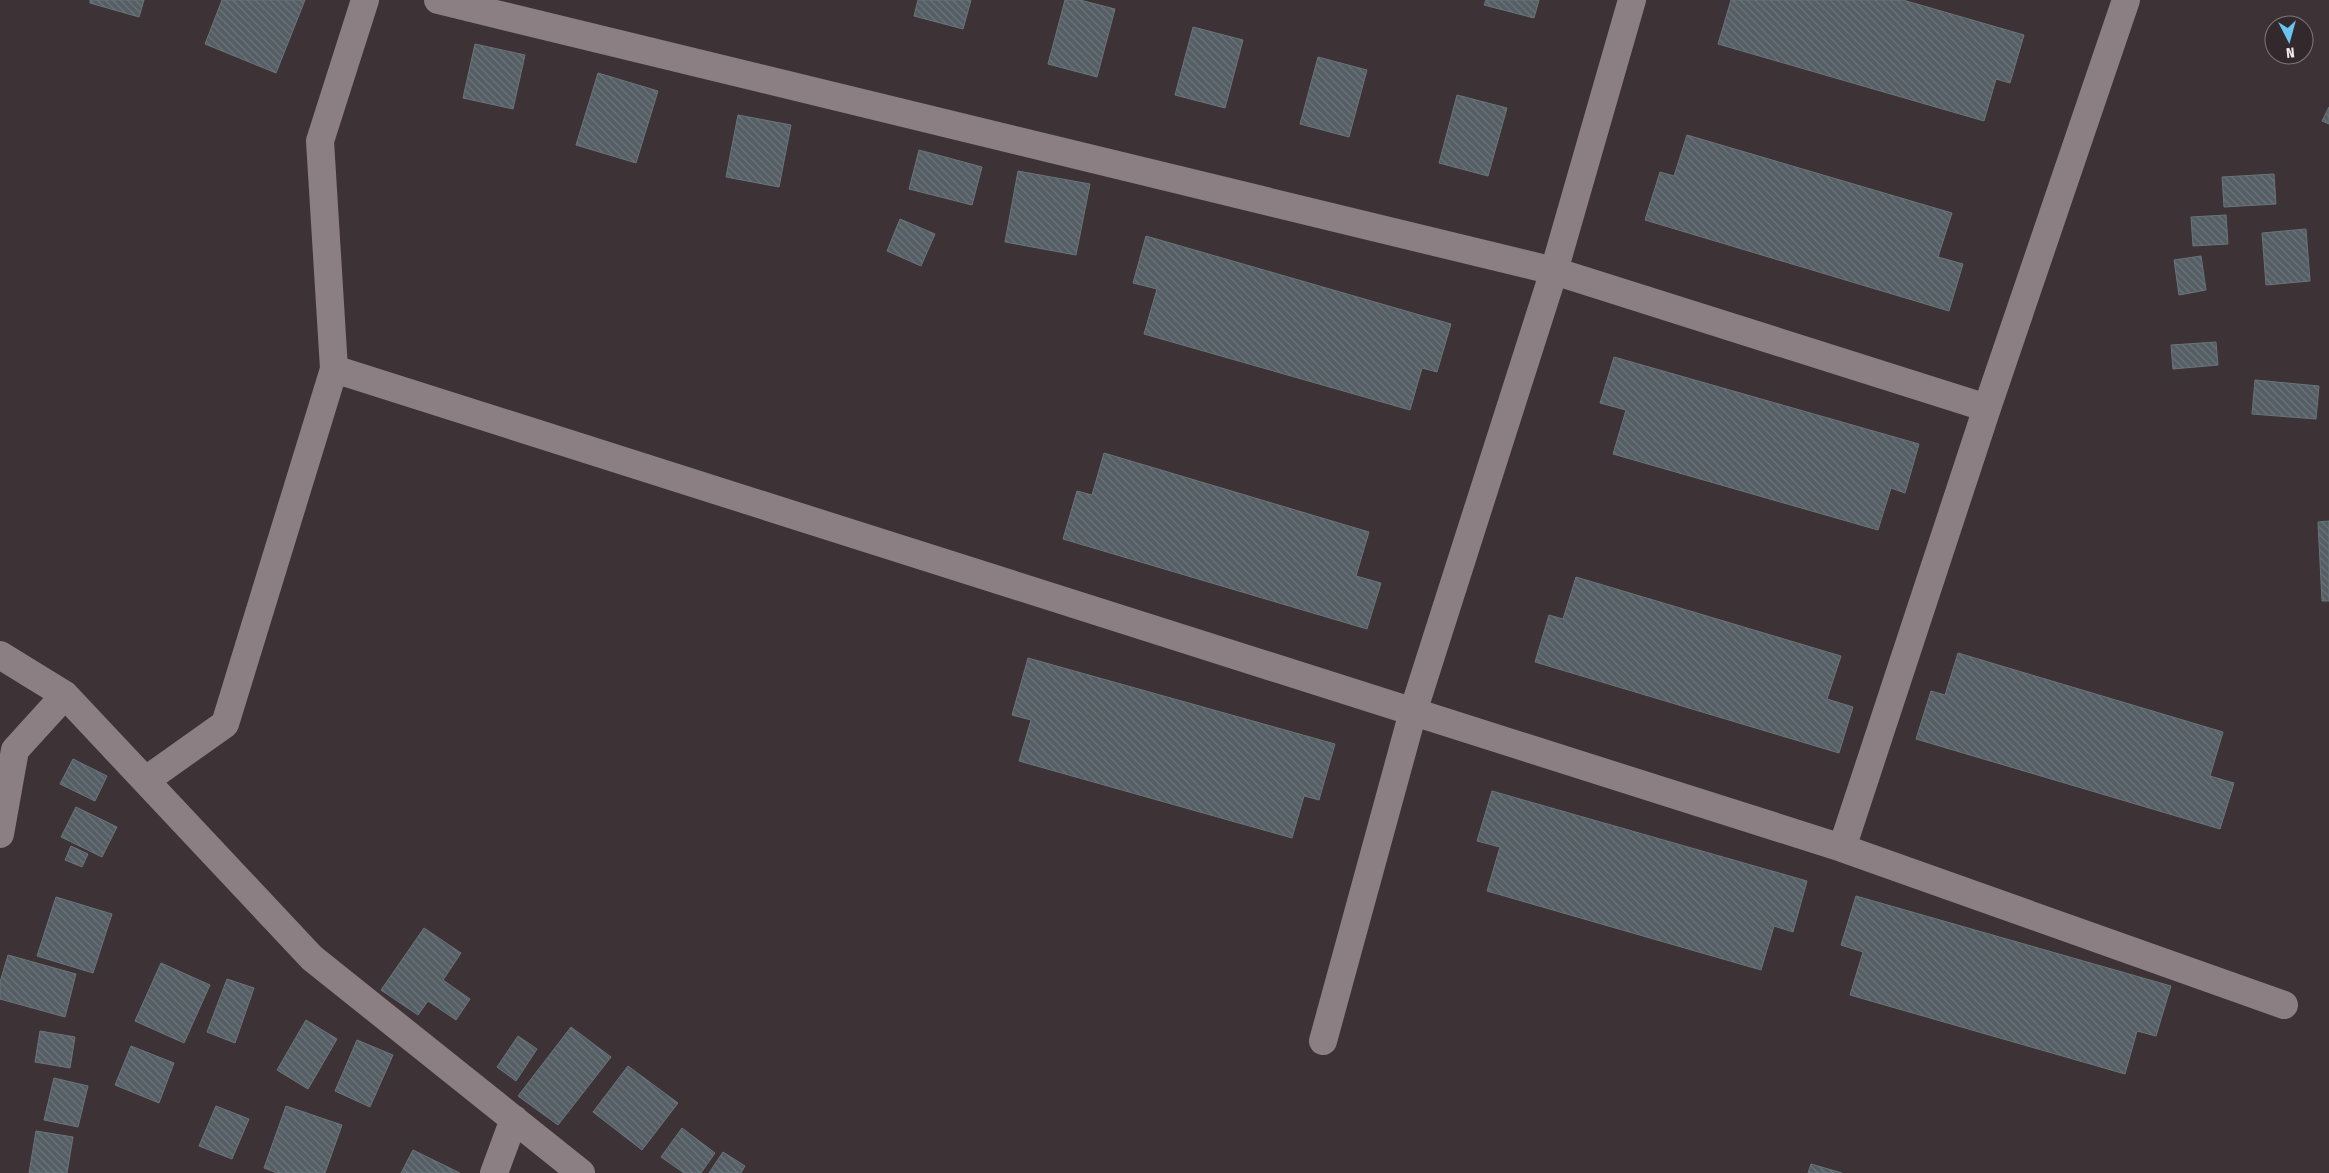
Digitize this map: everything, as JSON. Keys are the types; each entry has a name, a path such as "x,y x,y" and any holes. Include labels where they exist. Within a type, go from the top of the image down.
{"street":[{"path":"146,780 225,724 334,369 320,141 366,0"},
{"path":"438,0 1554,270 1987,408"},
{"path":"1323,1041 1413,712 1554,270 1632,0"},
{"path":"1842,848 1987,408 2126,0"},
{"path":"334,369 1842,848 2284,1005"},
{"path":"0,655 65,695 312,958 582,1173"},
{"path":"0,834 15,750 65,695"},
{"path":"494,1173 514,1119"}],"building":[{"path":"90,0 144,0 139,17 90,3"},
{"path":"222,0 305,0 276,73 205,44"},
{"path":"918,0 971,0 963,29 914,16"},
{"path":"1065,0 1080,0 1115,9 1097,77 1048,64"},
{"path":"1486,0 1539,0 1534,18 1484,5"},
{"path":"1731,0 1903,0 2024,35 2010,83 1996,79 1984,121 1718,44"},
{"path":"1193,27 1243,40 1225,108 1175,95"},
{"path":"475,44 525,55 513,109 463,98"},
{"path":"1318,57 1367,70 1349,137 1300,124"},
{"path":"598,73 658,91 636,163 576,145"},
{"path":"1457,95 1507,108 1488,176 1439,163"},
{"path":"2329,107 2329,124 2322,121"},
{"path":"738,115 791,125 779,187 726,177"},
{"path":"1687,135 1952,213 1938,257 1963,264 1949,311 1645,220 1660,172 1674,176"},
{"path":"919,150 982,167 972,205 909,189"},
{"path":"1018,171 1090,184 1076,255 1005,242"},
{"path":"2274,174 2276,204 2224,207 2222,177"},
{"path":"2226,215 2228,244 2193,246 2191,217"},
{"path":"900,219 935,234 921,266 887,251"},
{"path":"2306,229 2310,281 2266,285 2262,233"},
{"path":"1146,236 1451,324 1437,372 1422,368 1410,410 1144,334 1157,289 1133,283"},
{"path":"2201,256 2206,290 2179,295 2174,260"},
{"path":"2216,342 2218,365 2173,369 2171,345"},
{"path":"1614,357 1919,444 1905,493 1891,488 1878,530 1613,454 1626,410 1600,403"},
{"path":"2255,380 2319,386 2316,419 2252,414"},
{"path":"1104,453 1369,532 1356,576 1381,583 1367,629 1063,539 1077,491 1092,495"},
{"path":"2329,521 2329,601 2322,601 2318,522"},
{"path":"1576,577 1841,656 1827,699 1853,707 1839,753 1535,662 1549,615 1563,619"},
{"path":"1958,653 2223,732 2210,776 2234,783 2220,829 1916,739 1931,691 1945,695"},
{"path":"1028,658 1335,744 1319,800 1304,796 1292,838 1019,761 1031,720 1012,715"},
{"path":"73,759 107,776 95,801 60,784"},
{"path":"1492,791 1807,881 1793,932 1774,926 1761,970 1487,891 1500,847 1477,841"},
{"path":"76,807 117,827 102,857 61,837"},
{"path":"71,846 88,854 82,867 65,860"},
{"path":"1856,896 2171,986 2156,1036 2137,1031 2125,1074 1850,995 1863,952 1841,945"},
{"path":"56,897 112,914 93,973 37,956"},
{"path":"424,928 461,953 443,980 470,999 456,1020 428,1001 418,1015 381,990"},
{"path":"8,955 76,974 65,1017 0,999 0,982"},
{"path":"161,963 210,985 184,1043 135,1021"},
{"path":"227,979 254,988 235,1043 207,1032"},
{"path":"306,1020 337,1039 308,1089 277,1070"},
{"path":"571,1027 611,1057 558,1125 518,1096"},
{"path":"40,1031 75,1037 70,1068 35,1062"},
{"path":"518,1036 537,1049 516,1081 497,1067"},
{"path":"357,1040 393,1055 370,1107 335,1091"},
{"path":"131,1046 174,1063 159,1103 115,1085"},
{"path":"628,1066 678,1103 642,1150 593,1112"},
{"path":"54,1078 88,1086 78,1127 44,1120"},
{"path":"216,1106 249,1119 232,1159 199,1146"},
{"path":"286,1106 342,1125 325,1173 277,1173 264,1168"},
{"path":"682,1128 715,1153 701,1173 684,1173 661,1157"},
{"path":"36,1131 73,1137 67,1173 29,1173"},
{"path":"413,1150 460,1173 401,1173"},
{"path":"723,1152 745,1166 741,1173 709,1173"},
{"path":"1811,1164 1842,1173 1808,1173"}]}
